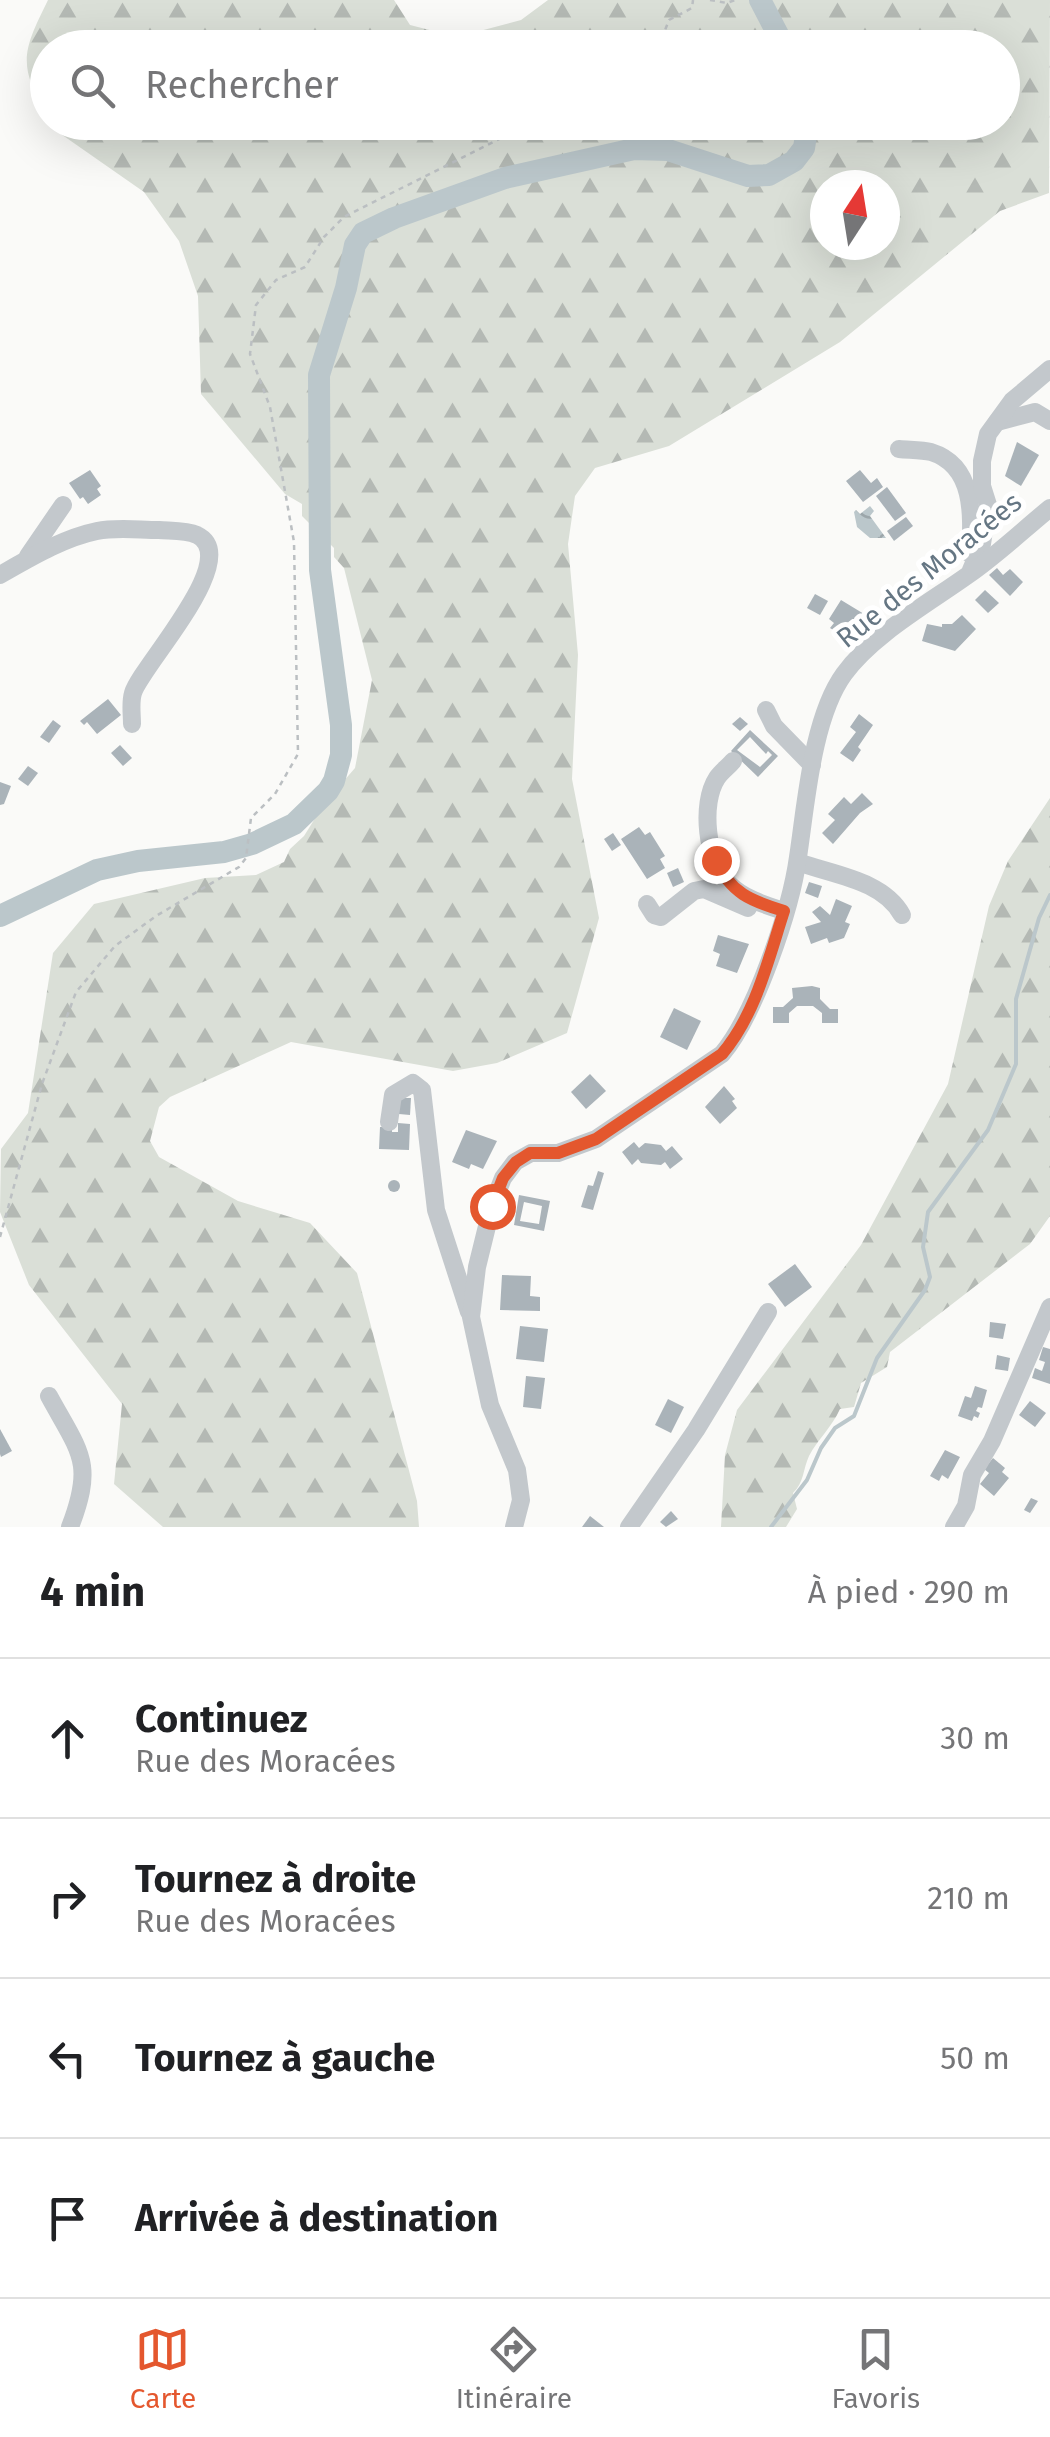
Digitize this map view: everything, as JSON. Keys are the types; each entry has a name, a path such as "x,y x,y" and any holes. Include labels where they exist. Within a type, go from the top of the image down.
{"street":[{"path":"969,575 982,544 988,505 982,486 982,461 988,434 1012,400 1050,369"},
{"path":"996,422 1035,412 1050,421"},
{"path":"900,450 934,452 956,469 969,490 969,575"},
{"path":"25,561 64,506"},
{"name":"Rue des Moracées","path":"514,1527 521,1500 517,1470 490,1405 471,1317 477,1267 503,1178 530,1153 558,1153 596,1139 722,1054 736,1037 782,917 798,862 812,765 828,708 844,675 925,602 969,575 1050,508"},
{"path":"0,575 44,550 99,530 172,531 198,535 204,541 209,550 208,563 188,610 134,690 132,724"},
{"path":"766,710 774,726 812,765"},
{"path":"734,761 716,779 711,794 710,836 716,860 730,886 782,917"},
{"path":"798,862 881,890 902,915"},
{"path":"646,904 654,915 661,917 694,890 704,889 782,917"},
{"path":"389,1122 393,1095 412,1084 422,1090 436,1210 471,1317"},
{"path":"954,1527 966,1506 972,1476 992,1441 1050,1307"},
{"path":"628,1527 696,1430 768,1312"},
{"path":"48,1396 84,1460 82,1496 70,1527"}],"path":[{"path":"665,30 669,20 692,8 694,0"},
{"path":"710,0 735,0"},
{"path":"0,1237 42,1084 76,992 114,946 239,867 246,858 251,818 275,794 298,754 294,542 270,407 250,354 256,305 276,280 305,266 324,237 344,217 497,140"}],"green space":[{"path":"48,0 394,0 410,25 430,30 35,30"},
{"path":"548,0 1050,0 1049,193 1000,211 840,342 669,446 595,468 575,496 568,544 578,655 572,779 599,918 567,1033 497,1063 453,1071 291,1042 170,1097 159,1107 150,1141 159,1157 238,1201 310,1223 357,1273 417,1501 419,1527 163,1527 114,1484 122,1404 29,1285 0,1212 1,1149 28,1113 53,953 94,904 205,878 256,875 284,862 290,849 355,768 372,680 344,568 334,557 334,548 302,516 302,504 285,494 201,394 198,296 179,241 144,192 69,140 1020,140 1020,30 483,30 521,20"},
{"path":"30,42 30,79 28,70"},
{"path":"1050,798 1050,1216 1030,1244 890,1352 887,1367 861,1383 854,1407 840,1409 809,1456 793,1493 797,1509 786,1527 721,1527 725,1455 737,1410 861,1245 948,1084 989,906 1008,861"}],"water":[{"path":"870,506 874,511 870,516 886,538 870,538 857,527 854,512 860,514"}],"building":[{"path":"1017,442 1039,455 1021,486 1005,476"},
{"path":"90,470 101,486 97,489 101,495 88,504 69,483"},
{"path":"860,470 871,483 877,478 883,487 863,502 846,481"},
{"path":"887,487 906,513 895,521 876,496"},
{"path":"906,517 913,526 894,541 887,531"},
{"path":"997,568 1003,575 1010,569 1023,582 1010,596 989,575"},
{"path":"985,590 999,603 988,613 975,600"},
{"path":"815,594 828,601 820,615 807,608"},
{"path":"841,600 869,617 856,638 841,629 838,633 830,628 834,623 829,619"},
{"path":"962,615 976,629 955,651 922,641 927,624 942,627"},
{"path":"108,699 121,715 97,734 87,722 84,725 80,721"},
{"path":"859,714 873,725 853,762 840,753 856,732 850,727"},
{"path":"740,717 748,724 740,731 732,724"},
{"path":"53,720 61,726 49,743 40,737"},
{"path":"750,730 778,756 758,777 731,751","holes":["750,737 766,754 768,751 772,755 760,767 737,750"]},
{"path":"120,745 132,758 123,766 111,753"},
{"path":"28,766 38,773 28,786 18,779"},
{"path":"0,782 11,786 0,805"},
{"path":"862,793 873,804 833,844 822,833 835,820 828,814 844,797 851,804"},
{"path":"639,827 645,835 650,832 665,856 660,859 665,868 647,879 621,839"},
{"path":"613,833 621,845 612,851 604,839"},
{"path":"678,868 684,882 673,887 667,873"},
{"path":"809,882 822,886 818,898 805,893"},
{"path":"836,899 852,906 844,938 829,943 827,938 811,944 805,927 821,922 812,912 820,906 830,915"},
{"path":"718,935 749,944 737,973 716,966 720,954 713,951"},
{"path":"792,988 820,988 820,999 830,1009 838,1009 838,1023 822,1023 822,1013 813,1006 797,1006 789,1013 789,1023 773,1023 773,1007 783,1007 793,998"},
{"path":"674,1008 701,1021 687,1050 660,1037"},
{"path":"590,1074 606,1091 586,1109 571,1092"},
{"path":"724,1086 737,1108 720,1124 705,1107"},
{"path":"399,1098 411,1098 410,1115 399,1114"},
{"path":"398,1123 410,1124 409,1150 379,1149 380,1127 392,1127 392,1132 398,1132"},
{"path":"466,1130 497,1141 483,1169 471,1164 469,1169 452,1162"},
{"path":"634,1142 639,1148 645,1143 661,1145 666,1151 672,1146 683,1159 670,1169 665,1162 641,1163 638,1159 632,1165 622,1152"},
{"path":"598,1171 604,1173 593,1210 581,1207 588,1185 593,1186"},
{"path":"389,1181 399,1181 399,1191 389,1191"},
{"path":"519,1195 550,1201 544,1231 514,1225","holes":["524,1202 542,1206 539,1224 520,1221"]},
{"path":"795,1264 812,1287 785,1307 768,1284"},
{"path":"502,1275 531,1276 530,1296 540,1297 540,1311 500,1310"},
{"path":"990,1322 1006,1324 1003,1339 989,1337"},
{"path":"520,1326 548,1329 544,1362 516,1359"},
{"path":"1043,1347 1050,1349 1050,1384 1032,1378 1035,1368 1042,1371 1045,1362 1039,1360"},
{"path":"997,1355 1010,1358 1008,1371 995,1369"},
{"path":"526,1376 545,1378 541,1409 523,1407"},
{"path":"975,1386 987,1390 982,1408 976,1411 980,1413 978,1418 974,1416 972,1421 958,1416 965,1396 971,1398"},
{"path":"668,1399 684,1407 671,1433 655,1425"},
{"path":"1030,1401 1046,1413 1035,1427 1019,1415"},
{"path":"0,1429 12,1451 1,1457 0,1454"},
{"path":"945,1450 960,1457 948,1479 942,1475 939,1481 930,1476"},
{"path":"993,1458 1005,1468 1002,1472 1009,1478 994,1496 980,1484 989,1473 984,1469"},
{"path":"1031,1498 1038,1501 1030,1513 1024,1510"},
{"path":"671,1511 678,1519 666,1527 660,1522"},
{"path":"590,1516 599,1523 604,1527 582,1527"}],"waterway":[{"path":"760,0 776,30"},
{"path":"0,916 97,870 138,861 224,852 252,844 294,824 334,781 341,755 341,725 320,570 319,375 355,245 363,233 505,178 634,149 668,150 748,176 769,175 794,161 805,140"},
{"path":"771,1527 807,1480 835,1428 854,1416 877,1358 925,1290 930,1277 923,1247 928,1212 988,1130 1016,1064 1016,999 1039,918 1050,895"}],"route":[{"path":"492,1206 503,1178 516,1162 530,1153 558,1153 596,1139 722,1054 736,1037 748,1014 784,911 744,896 730,886 716,860"}]}
